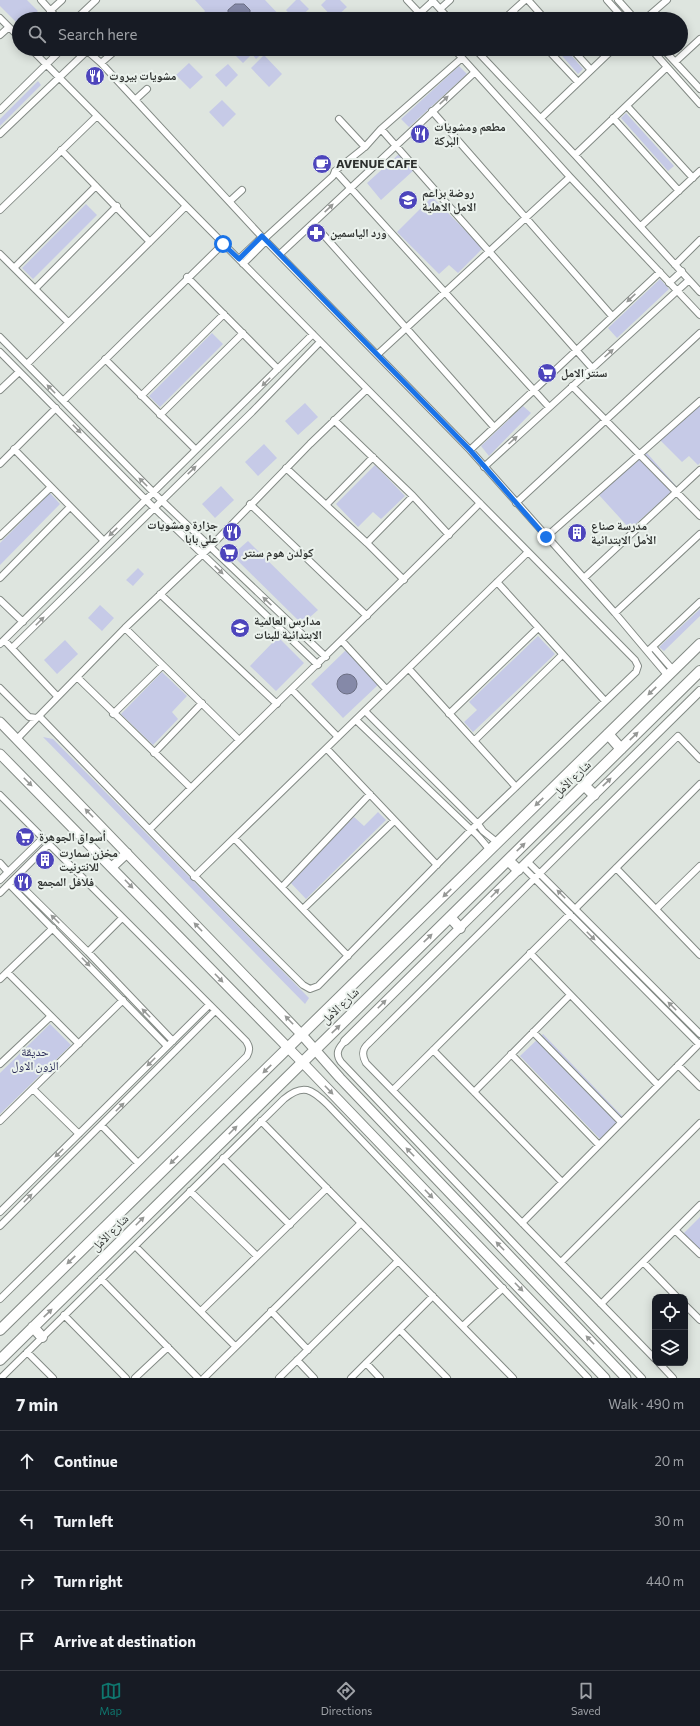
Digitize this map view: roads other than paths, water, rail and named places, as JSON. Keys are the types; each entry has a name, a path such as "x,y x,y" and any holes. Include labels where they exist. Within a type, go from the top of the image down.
{"main road":[{"name":"شارع الأمل","path":"2,1326 302,1035 494,840 608,734 700,644"},
{"name":"شارع الأمل","path":"0,1360 700,671"},
{"path":"0,722 302,1035 340,1078 626,1378"},
{"path":"608,734 621,749"},
{"path":"0,754 302,1062 605,1378"},
{"path":"584,785 594,794"},
{"path":"112,867 127,853"},
{"path":"508,860 522,866"},
{"path":"450,916 460,928"},
{"path":"33,1327 42,1337"},
{"path":"594,1366 606,1357"}],"street":[{"path":"41,0 50,11 62,0"},
{"path":"83,12 96,0"},
{"path":"421,12 432,0 443,12"},
{"path":"440,9 450,0"},
{"path":"513,11 526,0 538,12"},
{"path":"606,0 617,12"},
{"path":"618,0 629,12"},
{"path":"653,12 667,0"},
{"path":"410,1 419,12"},
{"path":"0,18 12,30"},
{"path":"0,35 9,27"},
{"path":"688,50 700,39"},
{"path":"38,56 637,664 636,672 605,700 471,830 318,986 310,989 306,988 194,877 150,829 38,717"},
{"path":"0,110 55,56"},
{"path":"0,134 80,56"},
{"path":"92,56 264,238 470,450 546,537 671,673"},
{"path":"100,63 109,56"},
{"path":"483,56 575,154 700,292"},
{"path":"554,56 578,82"},
{"path":"578,56 591,70"},
{"path":"541,118 606,56"},
{"path":"657,56 700,104"},
{"path":"669,56 700,89"},
{"path":"675,62 682,56"},
{"path":"241,262 264,238 333,176 335,171 365,148 381,129 462,58 570,177 660,272 676,291 700,314"},
{"path":"575,154 667,67"},
{"path":"280,254 475,72"},
{"path":"135,100 147,89"},
{"path":"626,106 693,178"},
{"path":"432,111 612,316"},
{"path":"0,210 97,116"},
{"path":"613,118 679,191"},
{"path":"339,119 365,148"},
{"path":"381,129 592,368"},
{"path":"61,150 150,242"},
{"path":"335,171 549,407"},
{"path":"640,226 700,171"},
{"path":"378,354 570,177"},
{"path":"14,268 96,186"},
{"path":"230,201 242,190"},
{"path":"35,289 116,206"},
{"path":"27,364 186,206"},
{"path":"313,223 494,427"},
{"path":"675,265 700,240"},
{"path":"63,401 187,277 223,244"},
{"path":"0,254 68,322"},
{"path":"669,282 682,271"},
{"path":"470,450 660,272"},
{"path":"187,277 278,369"},
{"path":"484,467 689,280"},
{"path":"141,396 224,314"},
{"path":"516,503 700,332"},
{"path":"160,415 243,333"},
{"path":"58,696 12,648 2,642 313,334"},
{"path":"0,337 161,500 326,657"},
{"path":"12,648 252,412 320,342"},
{"path":"0,352 146,500 318,665"},
{"path":"105,359 196,450"},
{"path":"0,390 19,372"},
{"path":"572,386 700,516"},
{"path":"17,739 125,628 210,547 250,504 367,389"},
{"path":"546,537 700,401"},
{"path":"0,464 56,408"},
{"path":"334,420 413,496 449,535"},
{"path":"14,450 104,541"},
{"path":"326,505 373,457"},
{"path":"286,468 367,543 404,580"},
{"path":"584,578 700,470"},
{"path":"0,536 51,487"},
{"path":"367,543 413,496"},
{"path":"150,829 239,740 318,665 480,503"},
{"path":"250,504 367,616"},
{"path":"0,578 70,507"},
{"path":"615,613 700,534"},
{"path":"194,877 528,552"},
{"path":"497,582 562,655 605,700"},
{"path":"160,594 277,704"},
{"path":"0,600 22,622"},
{"path":"650,649 700,602"},
{"path":"125,628 239,740"},
{"path":"449,714 538,628"},
{"path":"342,641 386,689"},
{"path":"474,741 562,655"},
{"path":"113,714 162,666"},
{"path":"408,669 516,787"},
{"path":"77,677 113,714 191,788"},
{"path":"0,688 29,718 38,717"},
{"path":"292,690 338,737"},
{"path":"642,1378 341,1062 337,1055 345,1041 700,691"},
{"path":"154,753 202,703"},
{"path":"365,711 478,824 483,831 494,840"},
{"path":"356,720 471,830 479,835 487,847"},
{"path":"652,1356 364,1060 363,1051 366,1046 534,878 678,736 700,759"},
{"path":"327,749 370,794 394,822 437,865"},
{"path":"575,909 700,784"},
{"path":"0,794 246,1041 249,1046 247,1056 0,1299"},
{"path":"282,887 370,794"},
{"path":"303,909 394,822"},
{"path":"3,876 43,838"},
{"path":"234,838 348,956"},
{"path":"0,893 49,844"},
{"path":"0,863 3,876 12,881 88,952 172,1041"},
{"path":"522,866 540,873 700,1034"},
{"path":"522,866 699,1043 522,1223"},
{"path":"656,909 700,866"},
{"path":"616,868 700,954"},
{"path":"695,871 700,877"},
{"path":"12,881 52,928 167,1046"},
{"path":"393,1090 570,914"},
{"path":"88,952 122,918"},
{"path":"0,979 52,928"},
{"path":"530,953 658,1085"},
{"path":"7,972 79,1044"},
{"path":"474,1092 570,995"},
{"path":"0,1121 123,1000"},
{"path":"0,1212 209,1005"},
{"path":"0,1226 215,1011"},
{"path":"0,1064 51,1016"},
{"path":"534,1032 621,1122"},
{"path":"433,1050 562,1182"},
{"path":"511,1054 599,1145"},
{"path":"678,1065 700,1087"},
{"path":"33,1089 79,1134"},
{"path":"1,1378 261,1121 291,1093 302,1089 312,1092 328,1105 588,1378"},
{"path":"261,1121 463,1326 510,1377"},
{"path":"561,1262 700,1124"},
{"path":"101,1125 138,1163"},
{"path":"223,1158 290,1225"},
{"path":"201,1311 327,1188"},
{"path":"190,1191 257,1256"},
{"path":"601,1304 700,1205"},
{"path":"204,1378 361,1223"},
{"path":"676,1230 700,1254"},
{"path":"135,1246 235,1346"},
{"path":"279,1378 398,1261"},
{"path":"643,1262 674,1294"},
{"path":"101,1279 198,1378"},
{"path":"463,1326 503,1288"},
{"path":"351,1378 433,1296"},
{"path":"688,1308 700,1320"},
{"path":"271,1311 308,1350"},
{"path":"64,1316 126,1378"},
{"path":"400,1330 446,1378"},
{"path":"135,1378 168,1347"},
{"path":"27,1352 53,1378"},
{"path":"297,1360 314,1378"},
{"path":"366,1363 380,1378"},
{"path":"662,1366 673,1378"}],"place":[{"name":"مشويات بيروت","path":"95,76"},
{"name":"مطعم ومشويات البركة","path":"420,134"},
{"name":"AVENUE CAFE","path":"322,164"},
{"name":"روضة براعم الامل الاهلية","path":"408,200"},
{"name":"ورد الياسمين","path":"316,233"},
{"name":"سنتر الامل","path":"547,373"},
{"name":"جزارة ومشويات علي بابا","path":"232,532"},
{"name":"مدرسة صناع الأمل الابتدائية","path":"577,533"},
{"name":"كولدن هوم سنتر","path":"229,553"},
{"name":"مدارس العالمية الابتدائية للبنات","path":"240,628"},
{"name":"أسواق الجوهرة","path":"25,837"},
{"name":"مخزن سمارت للانترنيت","path":"45,860"},
{"name":"فلافل المجمع","path":"23,882"}],"park label":[{"name":"حديقة الزون الاول","path":"35,1059"}]}
